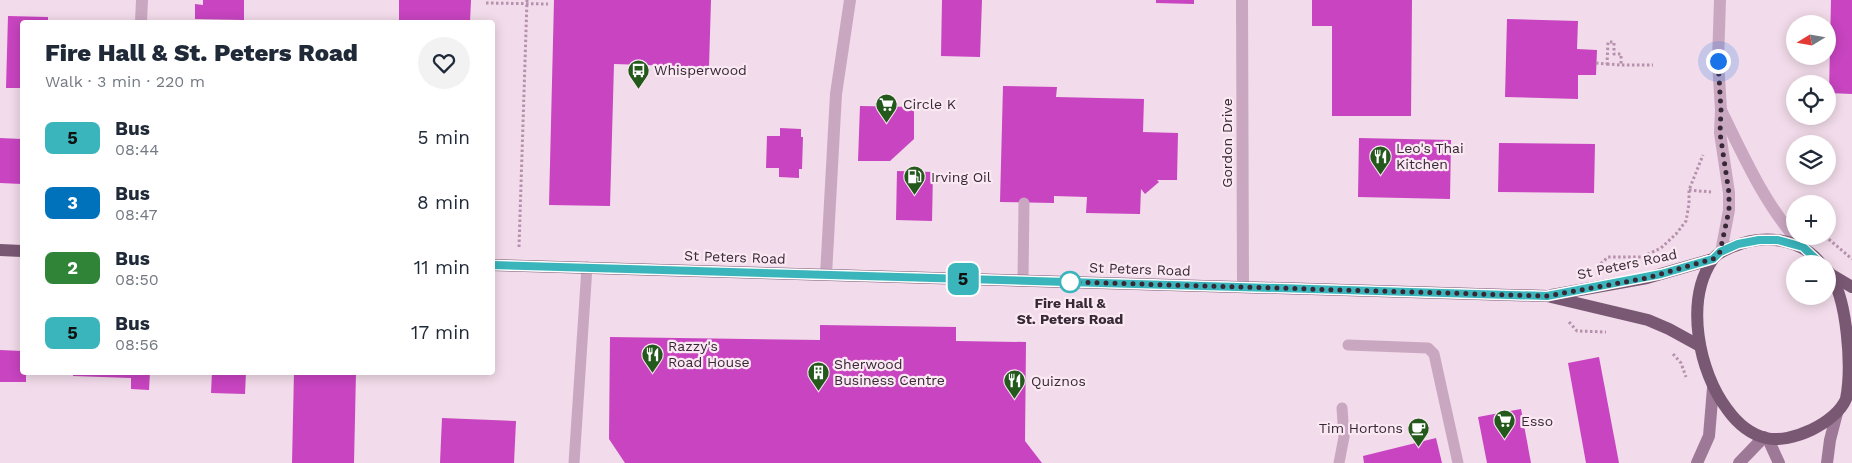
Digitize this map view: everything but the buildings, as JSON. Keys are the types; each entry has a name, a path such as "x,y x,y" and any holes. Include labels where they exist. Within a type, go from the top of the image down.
{"main road":[{"name":"St Peters Road","path":"1547,296 1647,278 1717,256 1738,244 1759,240 1778,240 1803,247"},
{"path":"1803,247 1811,255"},
{"path":"0,250 20,251"},
{"path":"1717,256 1702,283 1697,315 1700,346 1713,388 1738,423 1749,432 1766,438 1791,437 1812,431 1836,414 1849,397 1852,352 1848,325 1836,290"},
{"name":"St Peters Road","path":"495,265 1547,296 1648,320 1700,346"},
{"path":"1836,277 1852,287"},
{"path":"1697,463 1709,436 1713,388"},
{"path":"1828,463 1830,440 1836,414"},
{"path":"1738,463 1766,438"},
{"path":"1766,438 1779,463"}],"street":[{"path":"141,20 142,0"},
{"path":"826,275 836,94 850,0"},
{"name":"Gordon Drive","path":"1242,0 1243,287"},
{"path":"1717,256 1729,210 1729,193 1721,142 1718,61 1720,0"},
{"path":"1721,110 1758,184 1787,229 1803,247"}],"lane":[{"path":"1023,280 1024,203"},
{"path":"574,463 587,268"},
{"path":"1348,345 1428,348 1434,354 1458,463"},
{"path":"1339,463 1344,437 1342,408"}],"path":[{"path":"519,266 527,2"},
{"path":"486,3 527,2 548,4"},
{"path":"1607,64 1608,42 1614,42 1614,54 1621,54 1620,65"},
{"path":"1596,63 1653,65"},
{"path":"1608,257 1642,257 1661,248 1686,221 1689,190 1718,193"},
{"path":"1836,245 1852,259"},
{"path":"1576,331 1610,332"},
{"path":"1669,349 1681,363 1688,380"}],"bus line":[{"name":"5","path":"495,265 1547,296 1647,278 1713,259 1720,252 1738,244 1759,240 1778,240 1803,247 1813,255"}],"place":[{"name":"Whisperwood","path":"638,89"},
{"name":"Circle K","path":"887,123"},
{"name":"Leo's Thai Kitchen","path":"1380,175"},
{"name":"Irving Oil","path":"915,196"},
{"name":"Fire Hall & St. Peters Road","path":"1070,282"},
{"name":"Razzy's Road House","path":"652,373"},
{"name":"Sherwood Business Centre","path":"818,391"},
{"name":"Quiznos","path":"1015,400"},
{"name":"Esso","path":"1505,440"},
{"name":"Tim Hortons","path":"1419,447"}],"route":[{"path":"1070,282 1547,296 1647,278 1713,259 1720,252 1729,210 1729,193 1720,133 1721,110 1718,61"}]}
